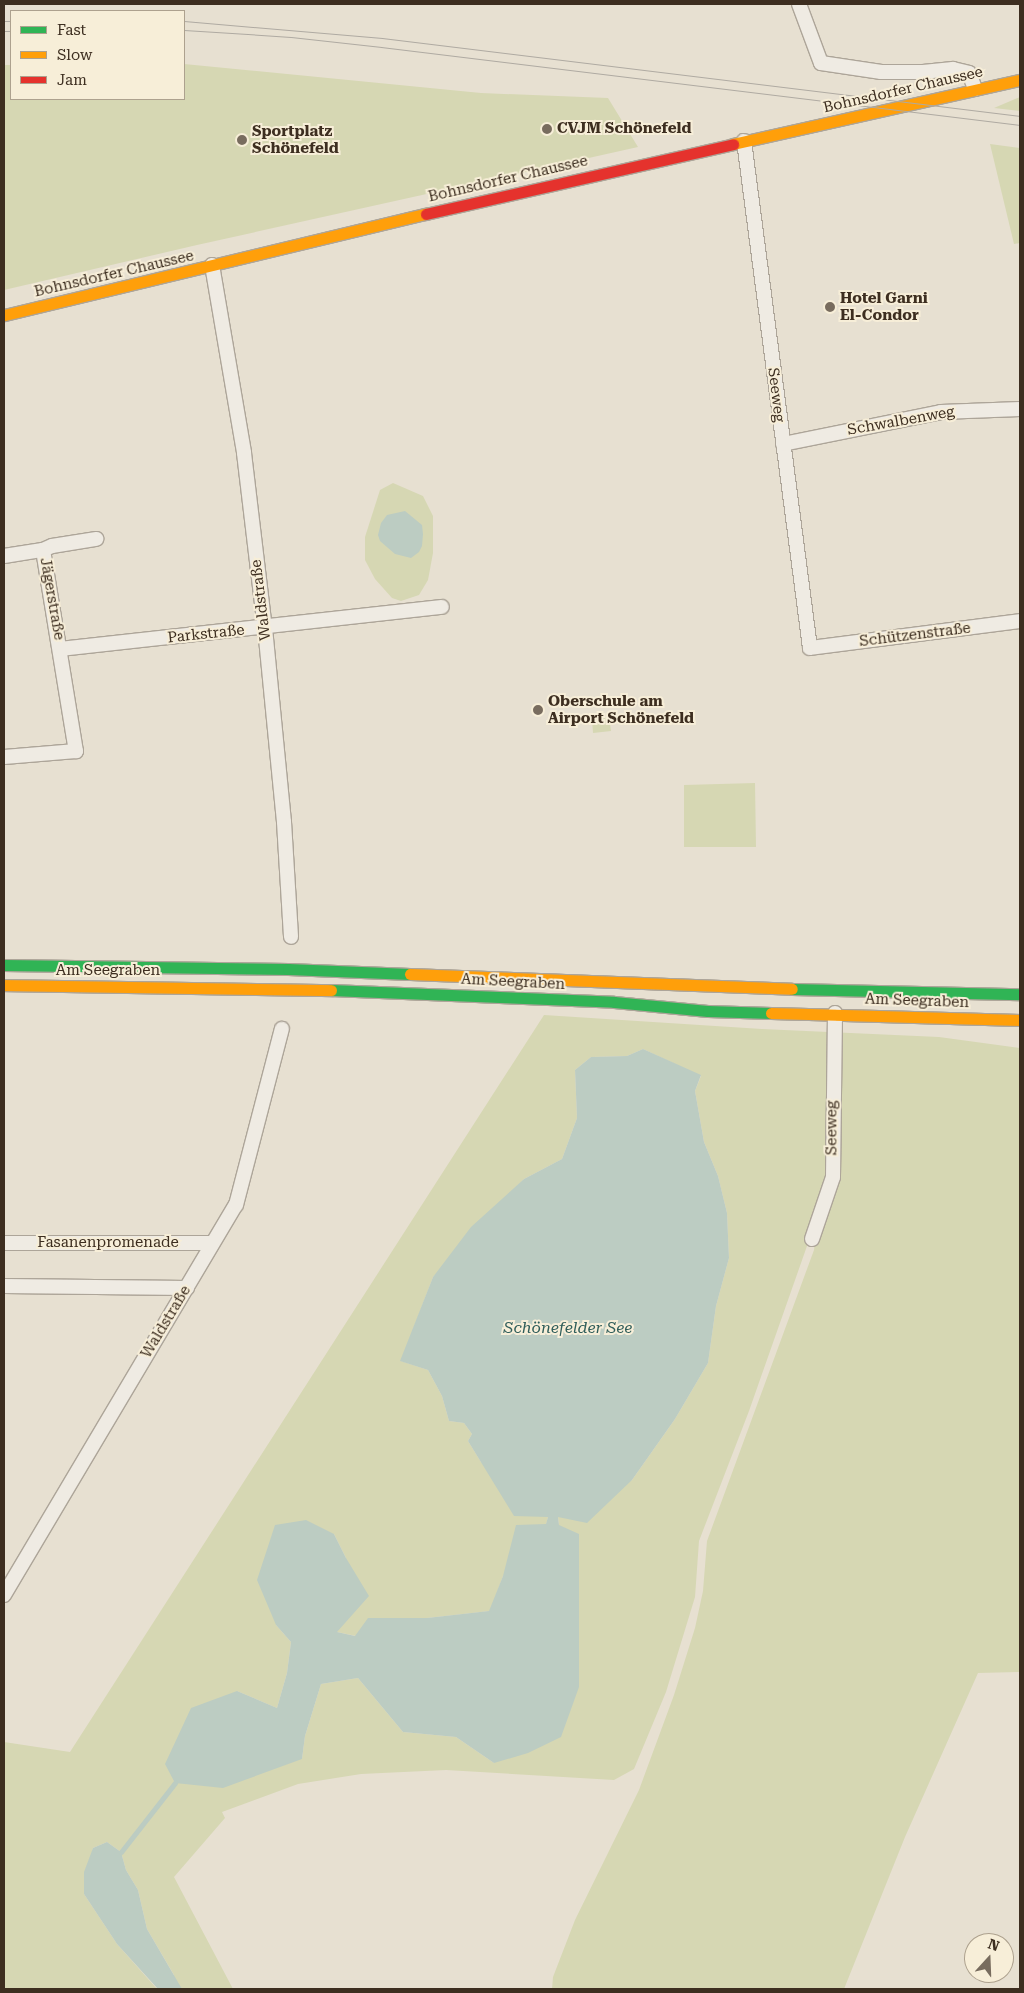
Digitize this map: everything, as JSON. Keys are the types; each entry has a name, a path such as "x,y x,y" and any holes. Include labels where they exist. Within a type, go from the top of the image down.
{"main road":[{"name":"Bohnsdorfer Chaussee","path":"4,315 483,200 1020,80"},
{"name":"Am Seegraben","path":"4,965 295,969 825,990 1020,994"},
{"name":"Am Seegraben","path":"4,985 382,991 614,1002 708,1010 1020,1020"}],"street":[{"path":"799,4 821,62 881,72 923,72 953,69 969,73 975,89"},
{"name":"Seeweg","path":"744,141 810,648"},
{"name":"Waldstraße","path":"212,265 244,454 265,628 284,822 291,937"},
{"name":"Schwalbenweg","path":"783,444 941,412 1020,409"},
{"name":"Jägerstraße","path":"4,556 96,539"},
{"name":"Jägerstraße","path":"4,757 76,751 43,550"},
{"name":"Parkstraße","path":"60,649 265,628 442,607"},
{"name":"Schützenstraße","path":"810,648 1020,621"},
{"name":"Seeweg","path":"812,1240 832,1177 832,1068 835,1013"},
{"name":"Waldstraße","path":"4,1595 236,1205 282,1030"},
{"name":"Fasanenpromenade","path":"4,1243 212,1243"},
{"path":"4,1286 187,1288"}],"green space":[{"name":"Sportplatz Schönefeld","path":"185,64 481,93 608,98 638,147 4,290 4,65 10,65 10,100 185,100"},
{"path":"1020,97 1020,111 994,108"},
{"path":"990,144 1020,148 1020,243 1014,244"},
{"path":"393,483 423,496 433,516 433,553 428,580 419,595 401,601 392,598 375,579 365,560 365,537 380,490"},
{"path":"609,717 611,731 593,733 592,719"},
{"path":"755,783 756,847 684,847 684,785"},
{"path":"544,1015 762,1029 939,1037 1020,1048 1020,1672 978,1673 905,1837 844,1989 552,1989 553,1977 575,1920 639,1790 674,1695 695,1628 703,1591 707,1541 814,1250 820,1197 807,1246 749,1411 699,1541 695,1597 666,1692 634,1769 614,1780 446,1770 361,1774 298,1784 222,1812 225,1818 174,1877 233,1989 174,1989 174,1975 147,1929 138,1890 126,1870 121,1852 107,1842 93,1848 84,1894 117,1944 157,1989 4,1989 4,1742 70,1752","holes":["643,1049 701,1076 695,1091 704,1142 718,1176 727,1213 729,1258 716,1306 708,1363 675,1419 632,1480 558,1517 559,1525 494,1763 456,1737 403,1732 358,1678 321,1684 305,1736 302,1759 237,1691 277,1708 287,1673 291,1642 276,1625 334,1534 346,1558 337,1632 356,1636 369,1618 427,1618 490,1611 503,1576 546,1525 548,1517 481,1462 468,1441 472,1434 464,1423 449,1421 442,1396 428,1370 401,1361 433,1277 524,1179 562,1159 577,1118 575,1070 591,1057 627,1056"]}],"water":[{"path":"405,511 422,525 422,546 419,552 411,558 395,554 380,541 378,535 381,523 387,515"},
{"name":"Schönefelder See","path":"643,1049 701,1075 695,1091 704,1142 718,1176 727,1213 729,1258 716,1306 708,1363 675,1419 632,1480 587,1523 558,1517 559,1525 579,1534 579,1687 561,1737 528,1753 494,1763 456,1737 403,1732 358,1678 321,1684 305,1736 302,1759 223,1788 175,1783 165,1764 191,1708 237,1691 277,1708 287,1673 291,1642 276,1625 257,1580 275,1525 306,1520 334,1534 369,1596 337,1632 355,1636 368,1618 427,1618 489,1611 503,1576 516,1525 546,1524 548,1517 514,1516 468,1441 472,1434 464,1423 449,1421 442,1396 428,1370 400,1361 433,1277 471,1227 524,1179 562,1159 577,1118 575,1070 591,1057 627,1056"},
{"path":"107,1842 121,1852 126,1870 138,1890 147,1929 182,1989 157,1988 117,1944 84,1894 84,1872 93,1848"}],"waterway":[{"path":"121,1852 175,1783"}],"tram line":[{"path":"4,21 10,21"},
{"path":"185,21 382,38 1020,116"},
{"path":"185,30 291,37 381,47 1020,125"},
{"path":"4,31 10,31"}],"traffic: fast":[{"path":"4,965 288,969 410,974"},
{"path":"792,989 1020,994"},
{"path":"331,990 614,1002 708,1011 771,1013"}],"traffic: slow":[{"path":"733,144 1020,80"},
{"path":"4,315 426,214"},
{"path":"410,974 792,989"},
{"path":"4,985 331,990"},
{"path":"771,1013 1020,1020"}],"traffic: jam":[{"path":"426,214 733,144"}],"place":[{"name":"CVJM Schönefeld","path":"547,129"},
{"name":"Sportplatz Schönefeld","path":"242,140"},
{"name":"Hotel Garni El-Condor","path":"830,307"},
{"name":"Oberschule am Airport Schönefeld","path":"538,710"}]}
